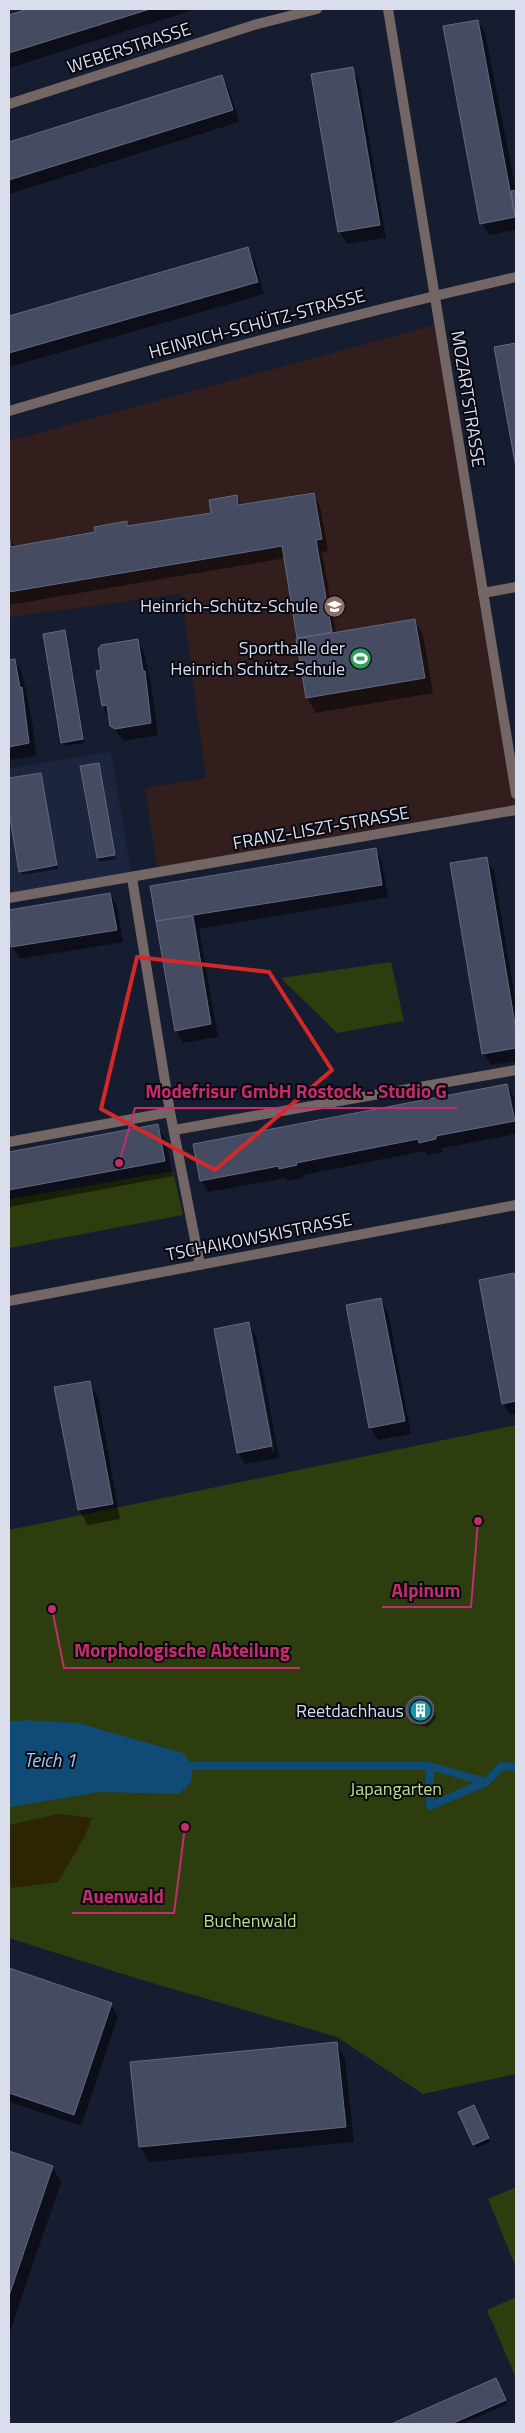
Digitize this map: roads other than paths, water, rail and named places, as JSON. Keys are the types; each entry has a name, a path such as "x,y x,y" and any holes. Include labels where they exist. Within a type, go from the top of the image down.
{"street":[{"name":"WEBERSTRASSE","path":"9,104 254,25 317,9"},
{"name":"MOZARTSTRASSE","path":"388,9 433,295 516,794"},
{"name":"HEINRICH-SCHÜTZ-STRASSE","path":"9,411 196,357 433,295 516,277"},
{"path":"483,594 516,587"},
{"name":"FRANZ-LISZT-STRASSE","path":"9,898 516,810"},
{"path":"132,878 170,1112 200,1265"},
{"path":"174,1130 516,1070"},
{"path":"9,1142 170,1112"},
{"name":"TSCHAIKOWSKISTRASSE","path":"9,1301 516,1205"}],"water":[{"name":"Teich 1","path":"24,1720 78,1723 183,1753 193,1766 191,1782 179,1794 100,1792 9,1807 9,1722"}],"waterway":[{"path":"193,1766 430,1766 486,1782 502,1766 516,1767"},
{"path":"430,1766 430,1806 486,1782"}],"place":[{"name":"Heinrich-Schütz-Schule","path":"334,606"},
{"name":"Sporthalle der Heinrich Schütz-Schule","path":"361,658"},
{"name":"Modefrisur GmbH Rostock - Studio G","path":"119,1163"},
{"name":"Alpinum","path":"478,1521"},
{"name":"Morphologische Abteilung","path":"52,1609"},
{"name":"Reetdachhaus","path":"420,1711"},
{"name":"Auenwald","path":"185,1827"}],"park label":[{"name":"Japangarten","path":"396,1789"},
{"name":"Buchenwald","path":"250,1921"}]}
